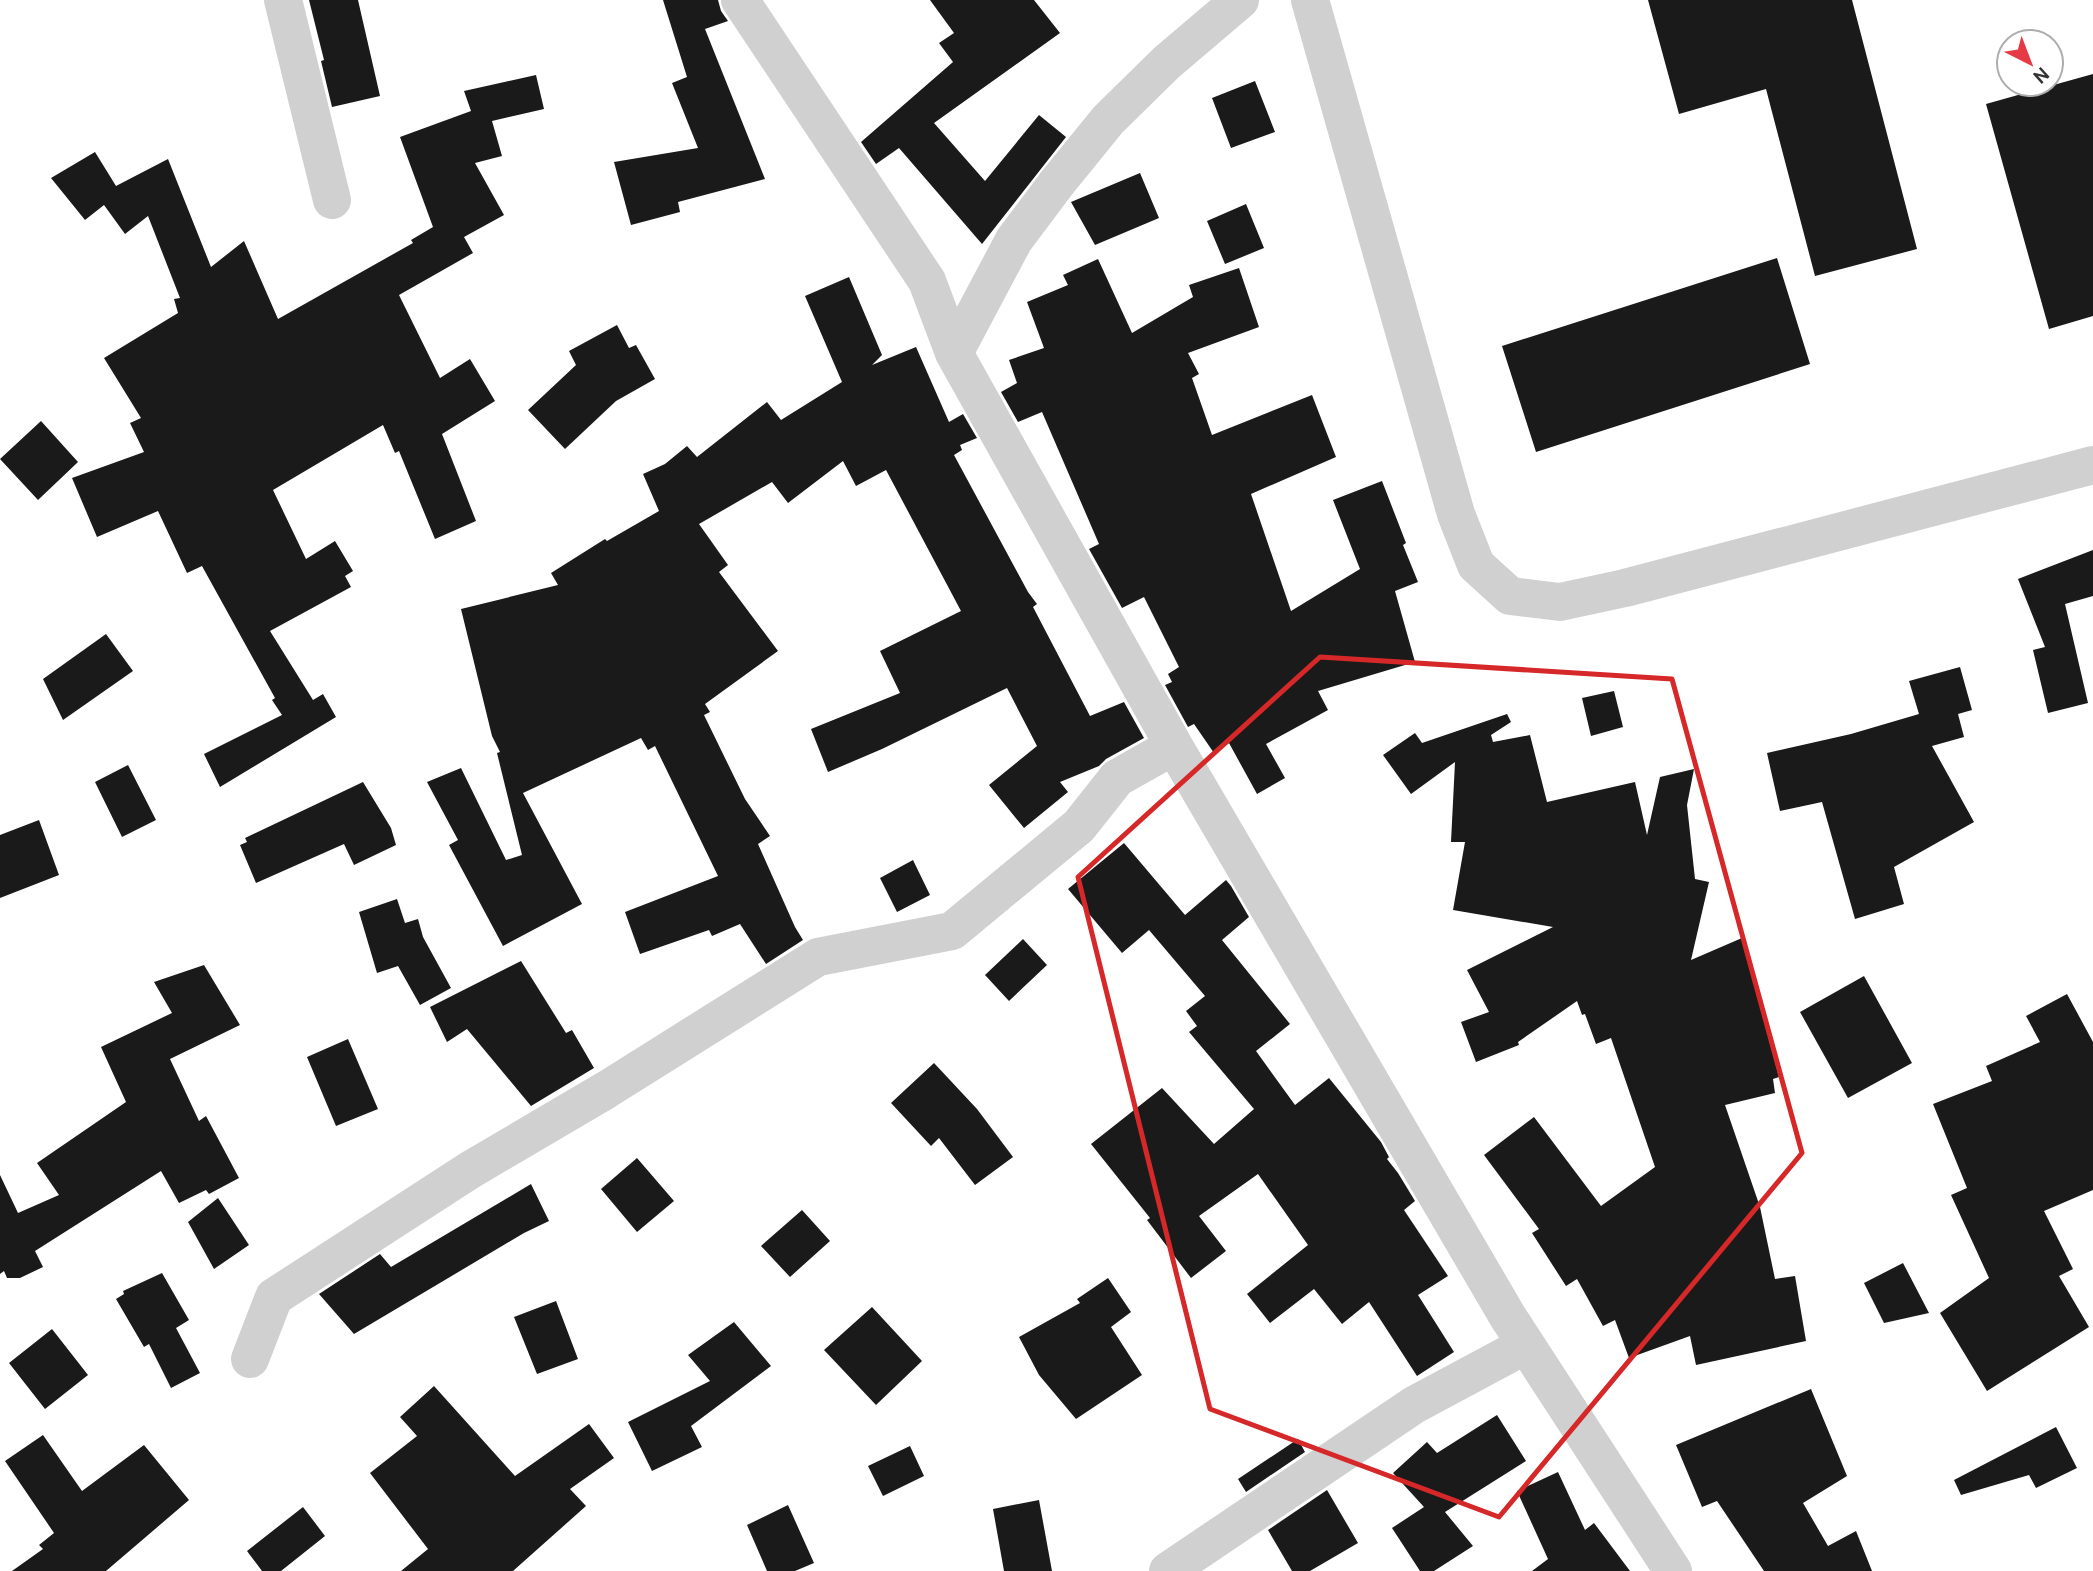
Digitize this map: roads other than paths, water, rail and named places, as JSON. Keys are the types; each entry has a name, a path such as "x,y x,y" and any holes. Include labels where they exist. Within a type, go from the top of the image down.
{"street":[{"path":"283,0 332,200"},
{"path":"740,0 927,281 954,353 1174,746 1526,1345 1673,1571"},
{"path":"954,353 1014,240 1064,173 1108,120 1166,63 1240,0"},
{"path":"1310,0 1456,514 1476,565 1510,596 1560,602 1625,588 2093,465"},
{"path":"250,1359 274,1297 470,1170 606,1090 818,957 952,931 1079,826 1117,778 1174,746"},
{"path":"1168,1571 1415,1405 1526,1345"}]}
